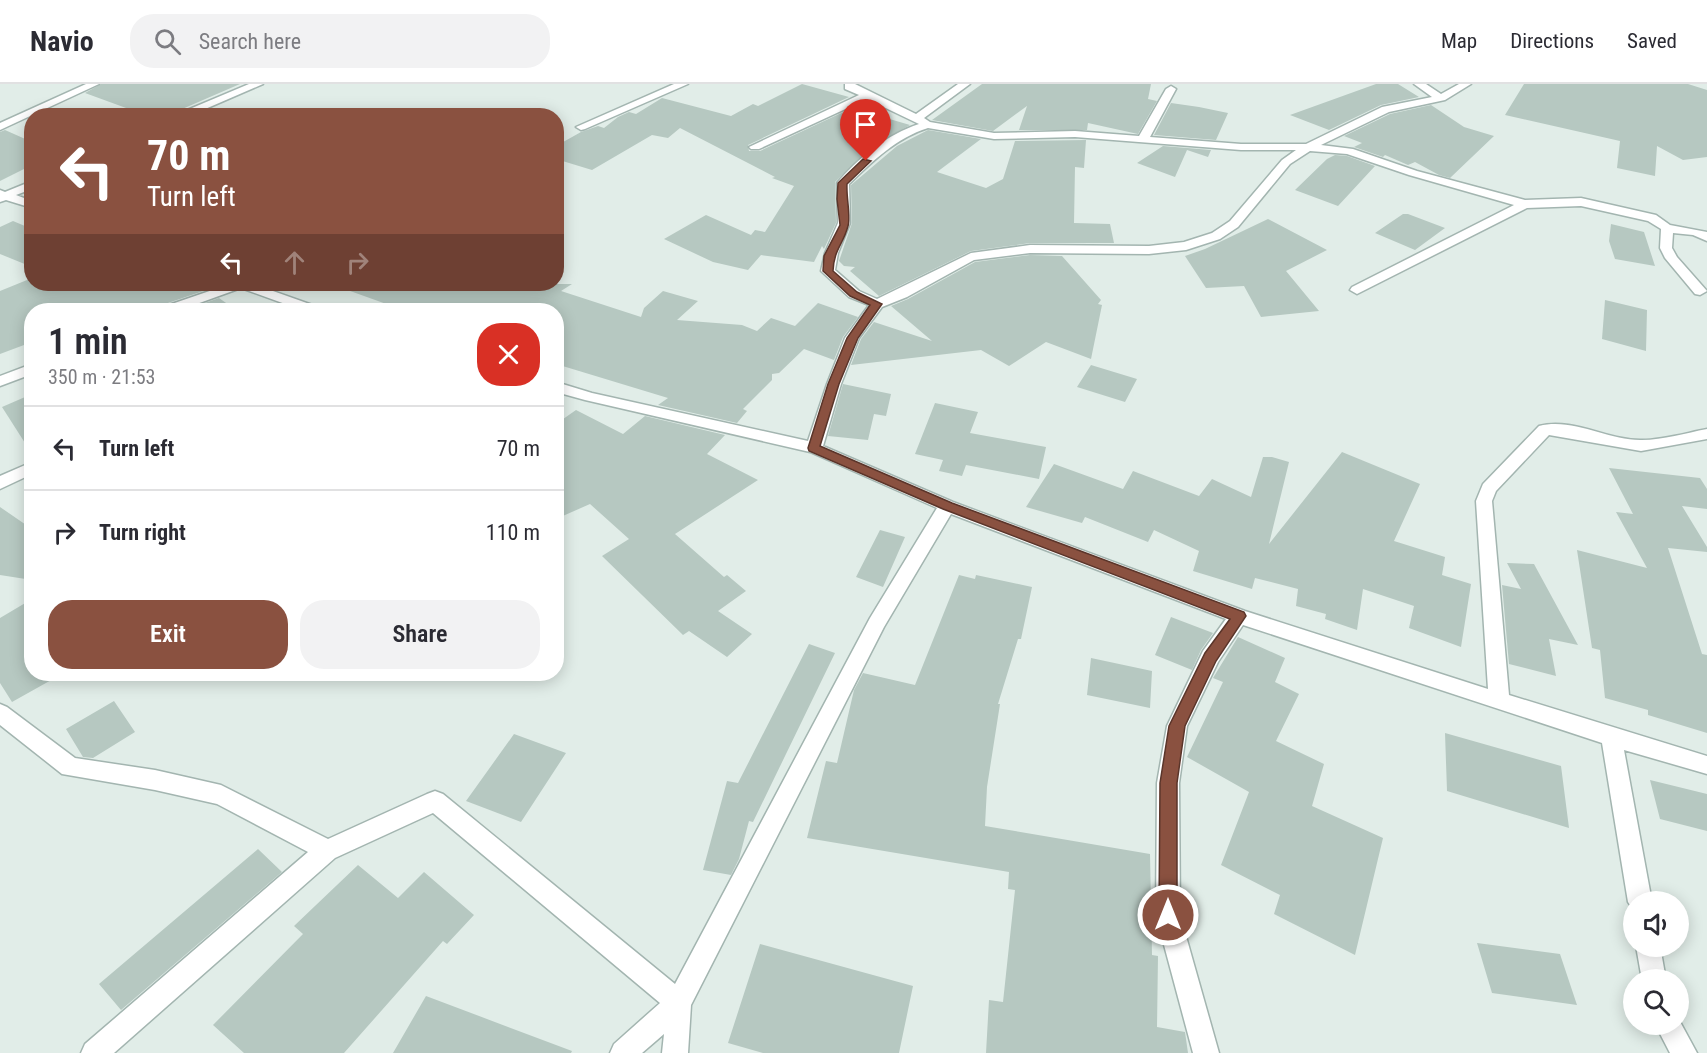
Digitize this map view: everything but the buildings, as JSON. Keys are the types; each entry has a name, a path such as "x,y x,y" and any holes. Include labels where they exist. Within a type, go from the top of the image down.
{"street":[{"path":"40,108 94,84"},
{"path":"198,108 258,84"},
{"path":"581,127 683,84"},
{"path":"876,304 854,294 828,271 829,256 844,225 841,199 843,183 878,150 922,122 965,84"},
{"path":"1419,84 1441,98"},
{"path":"814,448 834,384 852,338 876,304 902,294 971,257 1030,249 1149,250 1186,246 1216,236 1234,224 1286,162 1308,147 1386,109 1441,98 1466,84"},
{"path":"847,86 922,122 994,136 1075,134 1241,147 1308,147 1349,151 1413,173 1525,204 1581,202 1652,218 1667,228 1696,232 1707,237"},
{"path":"1143,139 1171,89"},
{"path":"755,147 868,95"},
{"path":"0,126 24,115"},
{"path":"2,196 24,187"},
{"path":"2,196 24,203"},
{"path":"1358,290 1525,204"},
{"path":"1667,228 1666,248 1671,258 1700,291"},
{"path":"188,303 222,291"},
{"path":"261,291 294,303"},
{"path":"0,381 24,371"},
{"path":"564,389 814,448 947,506 1239,616 1499,701 1707,765"},
{"path":"1499,701 1484,501 1489,488 1541,434 1550,429 1641,446 1707,434"},
{"path":"0,483 24,471"},
{"path":"623,1053 679,1004 878,622 947,506"},
{"path":"1206,1053 1168,915 1168,783 1177,726 1210,657 1239,616"},
{"path":"0,713 70,767 155,780 221,795 327,850"},
{"path":"1611,736 1638,891"},
{"path":"94,1053 327,850 435,801 679,1004"},
{"path":"675,1053 679,1004"},
{"path":"1674,1035 1684,1053"}],"route":[{"path":"866,161 843,183 841,199 844,225 829,256 828,271 854,294 876,304 852,338 834,384 814,448 947,506 1239,616 1210,657 1177,726 1168,783 1168,915"}]}
